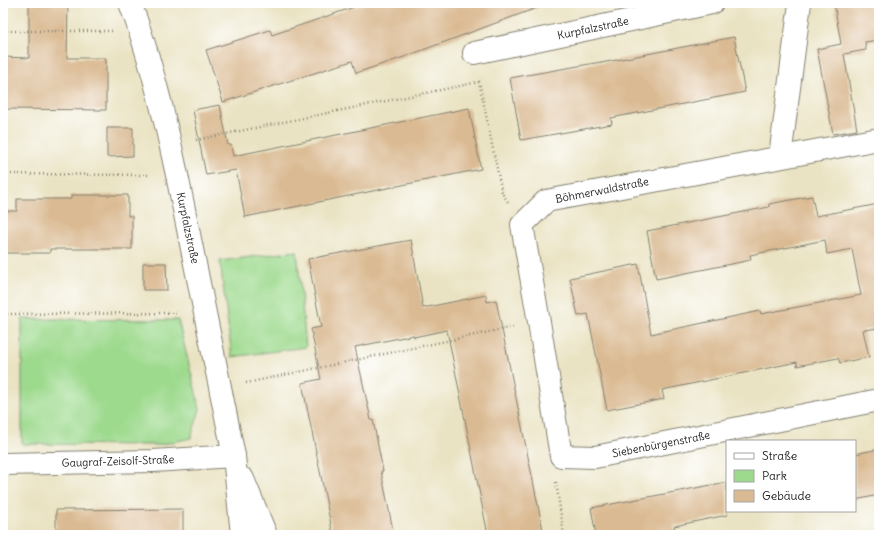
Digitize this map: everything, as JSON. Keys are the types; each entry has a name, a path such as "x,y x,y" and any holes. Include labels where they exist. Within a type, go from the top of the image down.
{"street":[{"name":"Kurpfalzstraße","path":"130,3 141,31 170,145 234,456 242,535"},
{"name":"Kurpfalzstraße","path":"474,53 712,3"},
{"path":"780,157 800,3"},
{"name":"Böhmerwaldstraße","path":"522,225 546,201 879,139"},
{"path":"522,225 561,456"},
{"name":"Siebenbürgenstraße","path":"561,456 594,457 879,400"},
{"name":"Kurpfalzstraße","path":"234,456 266,535"},
{"name":"Gaugraf-Zeisolf-Straße","path":"3,464 153,461 234,456"}],"path":[{"path":"3,31 111,31"},
{"path":"474,53 502,193 522,225"},
{"path":"170,145 479,82"},
{"path":"3,174 149,175"},
{"path":"3,314 170,313"},
{"path":"220,389 539,322"},
{"path":"561,456 555,472 564,535"}],"green space":[{"path":"297,251 306,347 232,357 220,261"},
{"path":"22,319 178,320 200,409 191,438 159,445 22,444"}],"building":[{"path":"29,3 68,3 67,58 106,58 106,110 3,109 3,57 29,58"},
{"path":"366,3 542,3 542,6 404,57 356,73 352,61 223,102 206,50 270,30 272,35"},
{"path":"834,3 879,3 879,40 865,42 866,50 844,54 857,130 833,134 817,49 841,44"},
{"path":"734,37 745,92 611,118 612,124 521,140 510,78 601,63"},
{"path":"220,105 228,145 231,145 233,156 469,108 481,169 245,217 236,170 206,175 193,110"},
{"path":"107,128 133,128 133,156 107,157"},
{"path":"71,195 128,195 128,216 132,216 132,249 50,249 50,253 3,253 3,211 17,211 17,199 71,199"},
{"path":"812,196 816,216 879,204 879,328 863,330 869,357 840,363 838,358 797,366 797,362 662,390 664,399 607,410 588,314 578,316 570,278 638,264 651,334 760,311 761,314 861,295 852,249 827,254 825,240 750,255 751,260 656,279 647,231 769,207 769,204"},
{"path":"411,240 423,308 486,295 487,302 496,300 544,535 488,535 447,330 355,347 371,420 373,420 383,471 381,471 394,535 333,535 302,383 321,379 311,329 321,327 308,259"},
{"path":"143,263 166,263 167,290 143,290"},
{"path":"879,449 879,495 856,500 856,454"},
{"path":"726,482 727,515 674,526 676,535 596,535 591,508"},
{"path":"183,509 183,535 56,535 56,510"}]}
